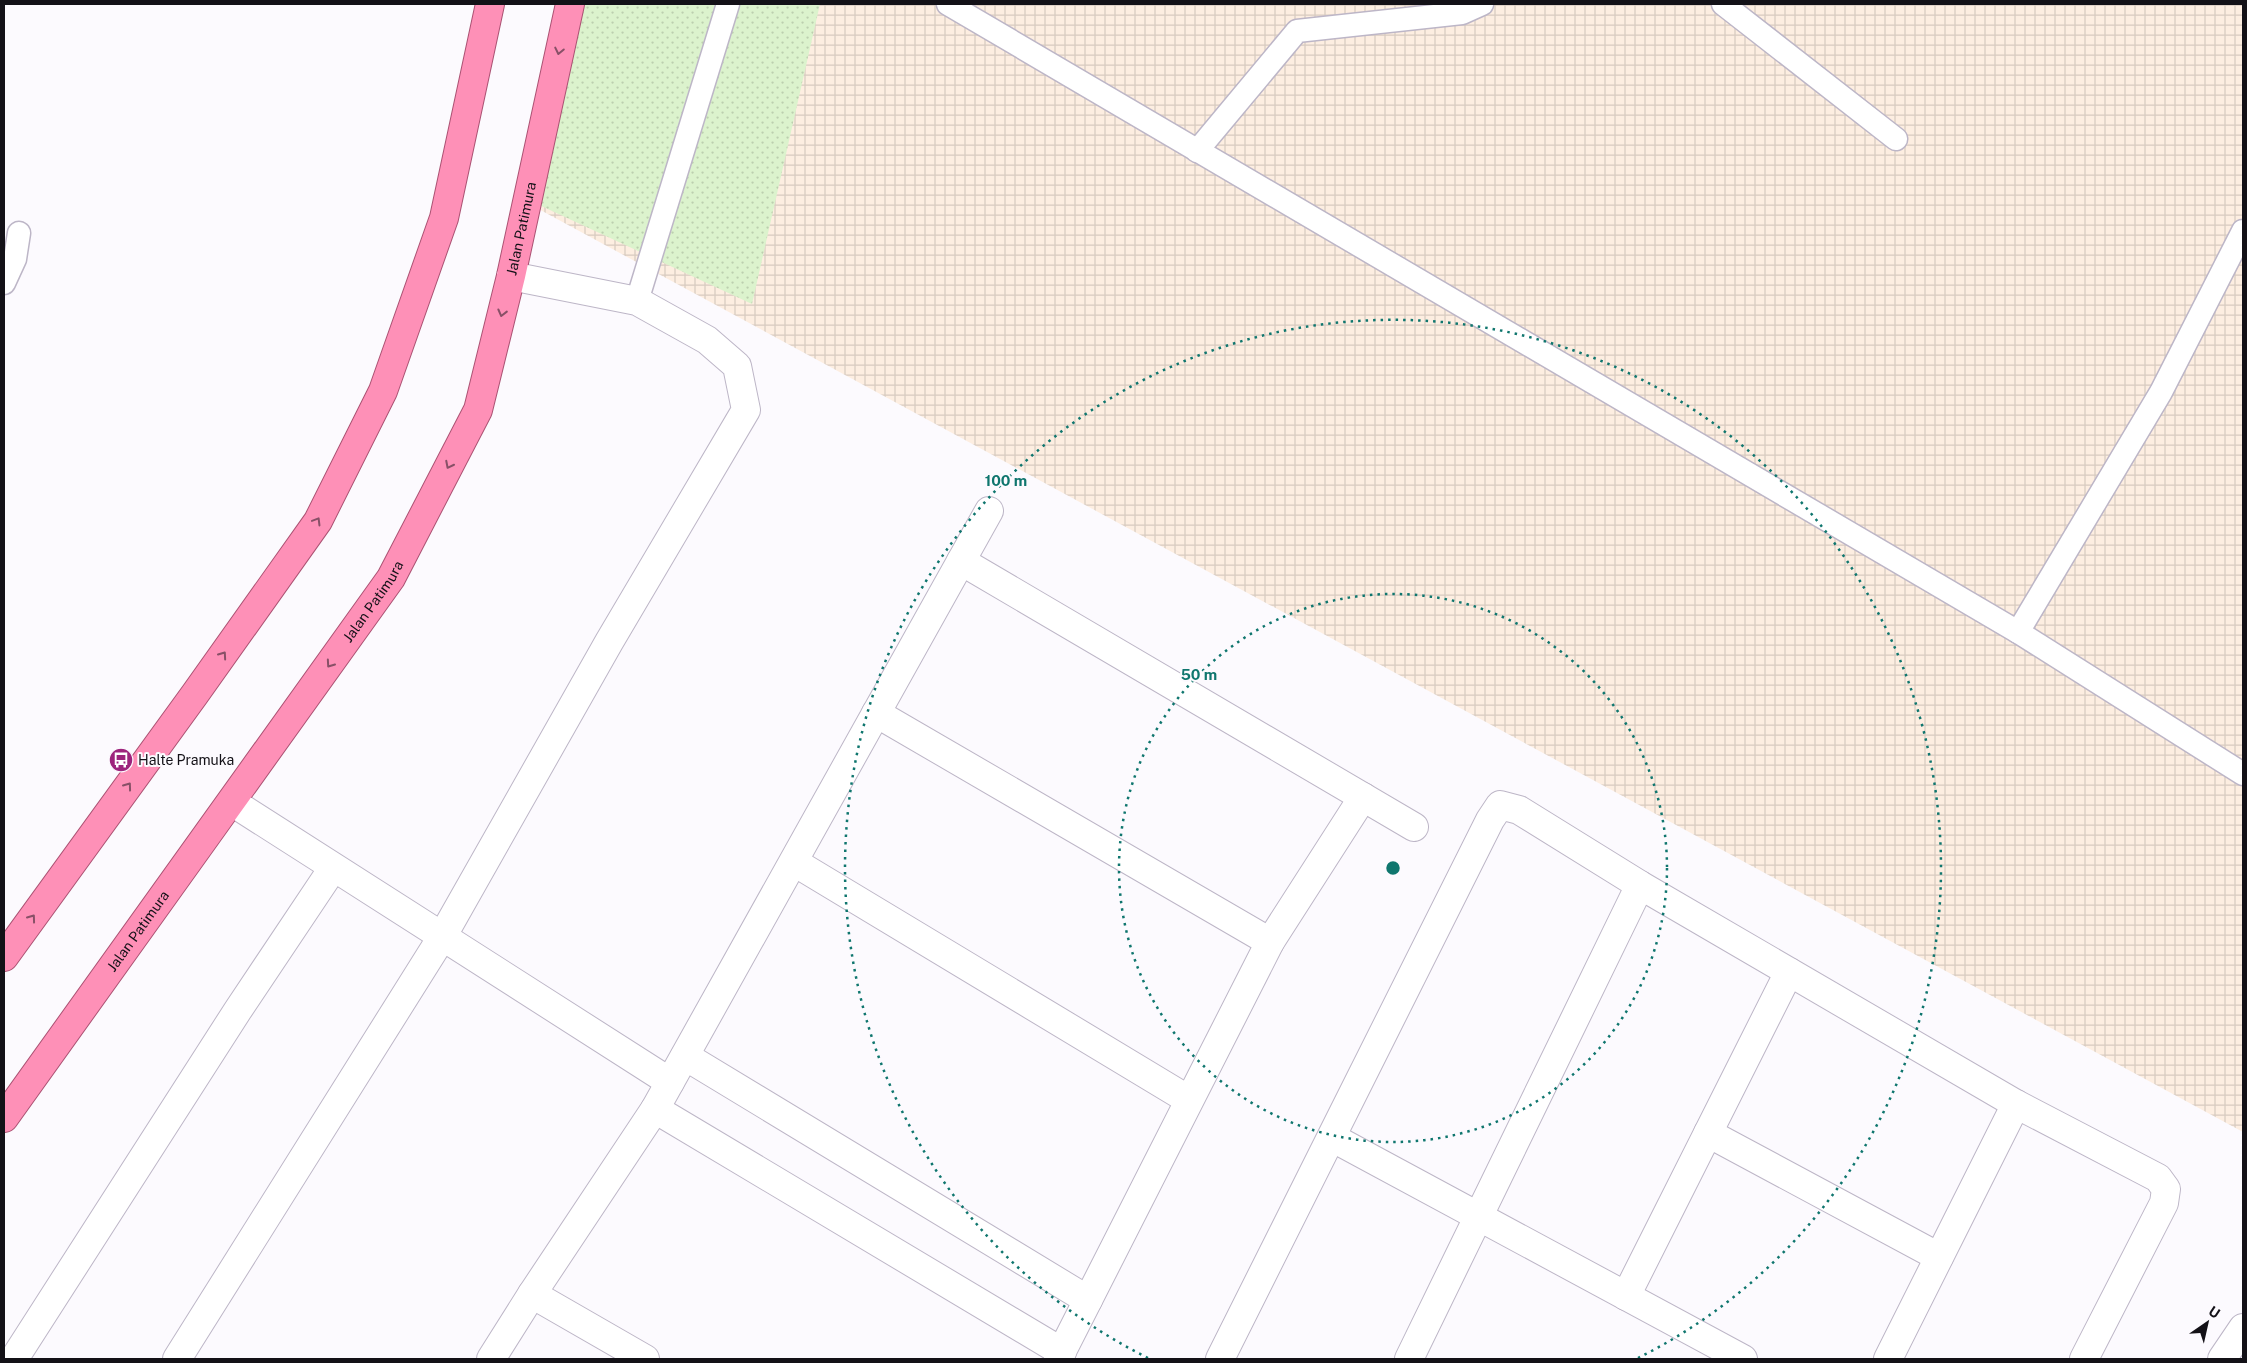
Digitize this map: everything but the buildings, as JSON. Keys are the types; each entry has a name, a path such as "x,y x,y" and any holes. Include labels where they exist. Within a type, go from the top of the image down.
{"highway":[{"path":"4,957 196,694 318,521 383,391 444,218 490,4"},
{"name":"Jalan Patimura","path":"4,1118 391,578 478,410 511,276 570,4"}],"street":[{"path":"177,1359 442,936 609,642 746,410 737,366 707,340 637,301 511,276"},
{"path":"491,1359 655,1109 989,511"},
{"path":"961,561 1414,826"},
{"path":"876,713 1270,942"},
{"path":"655,1109 1060,1356 1270,942 1364,797"},
{"path":"232,802 670,1082"},
{"path":"1220,1359 1333,1138 1490,820 1500,805 1519,810 1640,885 2016,1104 2158,1178 2166,1189 2164,1202 2084,1359"},
{"path":"794,862 1189,1100"},
{"path":"14,1359 238,1010 333,868"},
{"path":"1409,1359 1640,885"},
{"path":"1626,1296 1789,972"},
{"path":"685,1056 1088,1300"},
{"path":"1888,1359 2016,1104"},
{"path":"1708,1132 1939,1257"},
{"path":"1333,1138 1743,1359"},
{"path":"532,1294 644,1359"},
{"path":"2222,1359 2243,1328"}],"lane":[{"path":"637,301 728,4"},
{"path":"948,4 2018,632 2243,774"},
{"path":"1197,151 1298,31 1462,13 1482,4"},
{"path":"1722,4 1896,139"},
{"path":"2018,632 2161,392 2243,231"},
{"path":"4,283 15,259 19,233"}],"shaded area":[{"path":"580,4 2243,4 2243,1132 533,206"}],"green space":[{"path":"583,4 820,4 752,304 537,204"}],"place":[{"name":"Halte Pramuka","path":"121,760"}]}
